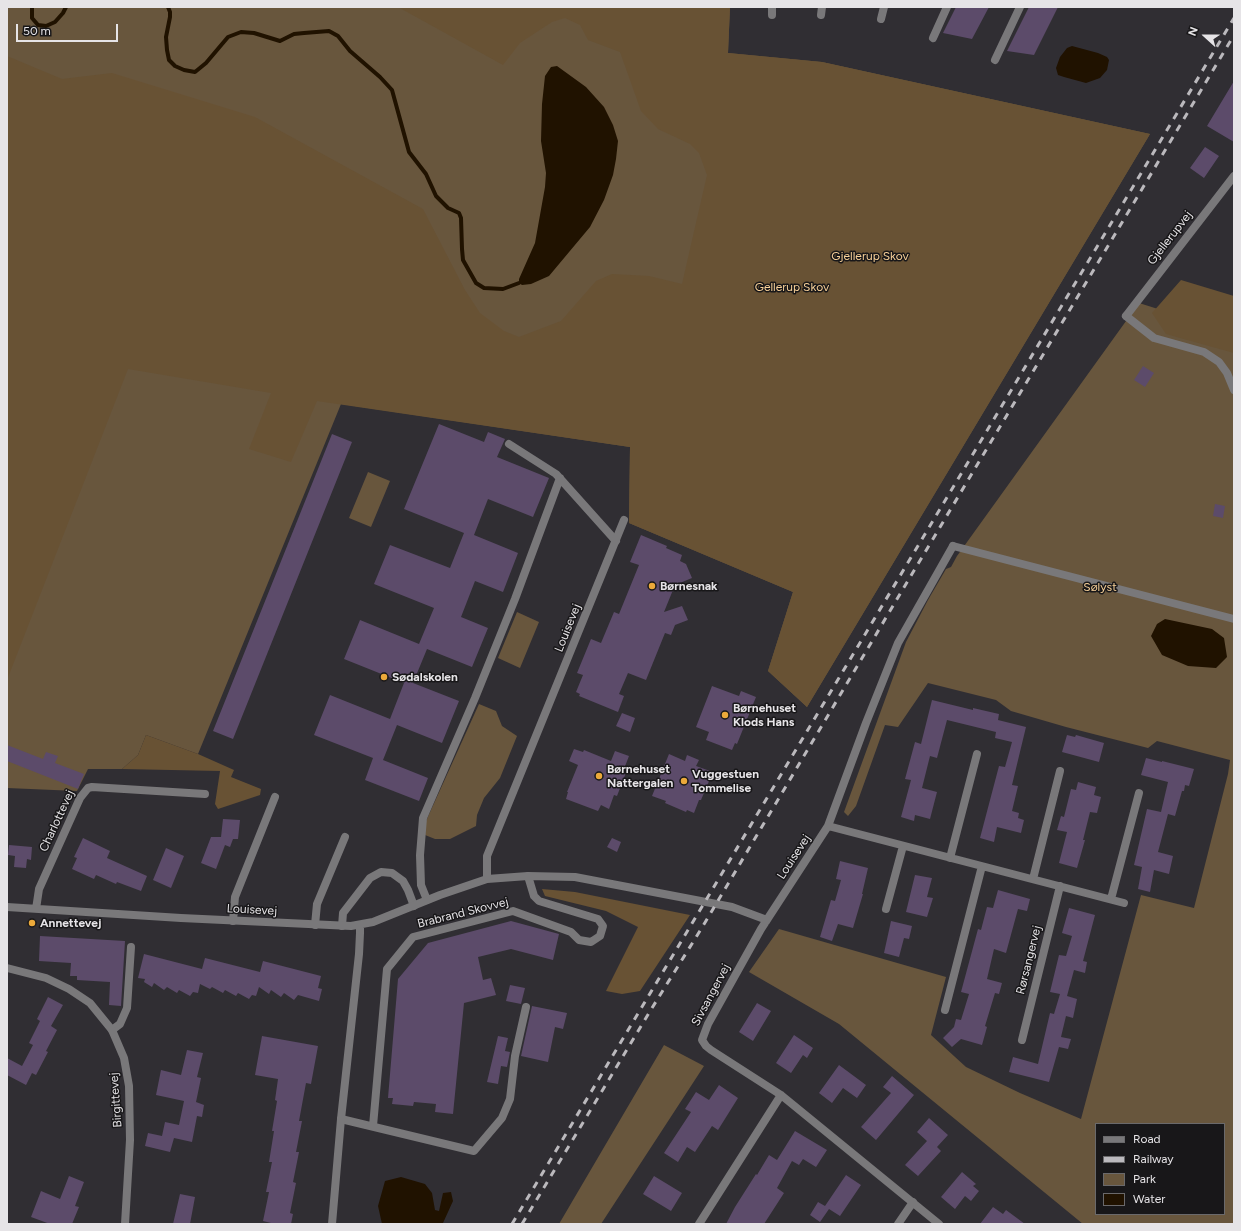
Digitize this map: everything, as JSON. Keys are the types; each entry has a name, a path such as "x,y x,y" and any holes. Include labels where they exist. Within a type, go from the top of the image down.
{"street":[{"path":"881,19 884,7"},
{"path":"933,38 947,7"},
{"path":"995,60 1020,7"},
{"name":"Gjellerupvej","path":"1234,176 1126,316 1154,338 1204,352 1219,362 1227,373 1234,390"},
{"path":"509,444 556,474 616,541"},
{"path":"427,900 421,885 420,855 423,818 516,599 560,478"},
{"name":"Louisevej","path":"487,879 487,856 624,520"},
{"name":"Louisevej","path":"7,907 233,921 342,926 360,925 373,922 427,900 487,879 528,876 575,877 732,907 767,920 828,826 898,643 953,546 1234,619"},
{"path":"950,858 977,754"},
{"path":"1033,879 1060,771"},
{"name":"Charlottevej","path":"36,909 39,889 80,798 88,788 98,787 205,794"},
{"path":"1111,899 1139,793"},
{"path":"233,921 235,897 275,797"},
{"path":"828,826 1124,903"},
{"path":"315,925 317,904 346,837"},
{"path":"886,909 903,846"},
{"path":"945,1010 982,866"},
{"path":"342,926 343,914 370,878 381,872 392,873 403,880 414,906"},
{"name":"Brabrand Skovvej","path":"373,1126 386,968 413,937 513,911 571,932 579,940 591,942 600,936 603,926 598,919 538,901 534,896 528,876"},
{"name":"Rørsangervej","path":"1022,1040 1060,886"},
{"name":"Sivsangervej","path":"767,920 708,1024 702,1040 711,1050 782,1095 938,1224"},
{"path":"332,1224 341,1118 359,954 360,925"},
{"path":"112,1030 120,1024 127,1008 131,948"},
{"name":"Birgittevej","path":"7,968 46,978 69,989 90,1003 112,1030 124,1058 128,1086 130,1140 125,1224"},
{"path":"341,1118 474,1151 502,1118 510,1099 515,1056 526,1007"},
{"path":"699,1224 782,1095"},
{"path":"898,1224 912,1202"}],"green space":[{"name":"Gjellerup Skov","path":"7,7 730,7 728,53 822,62 1150,134 807,707 768,671 793,592 629,523 630,447 341,404 198,754 146,735 138,755 122,769 88,769 77,791 7,788"},
{"name":"Gjellerup Skov","path":"398,7 730,7 728,53 822,62 1150,134 807,707 768,671 793,592 629,523 630,447 317,401 291,462 249,449 271,393 128,369 7,680 7,56 62,79 112,73 255,117 423,209 465,290 480,313 504,331 519,337 561,321 596,281 612,274 649,276 682,284 707,175 699,153 690,144 658,129 641,111 620,52 588,40 580,25 565,18 552,22 520,43 503,65"},
{"path":"1181,280 1234,296 1234,353 1166,334 1152,313"},
{"name":"Sølyst","path":"1139,303 1234,333 1234,1224 1083,1224 839,1024 749,972 779,929 946,977 931,1035 966,1067 1020,1093 1081,1119 1141,895 1194,908 1228,774 1230,760 1157,741 1148,748 1011,711 996,700 928,683 898,727 885,725 856,806 848,816 844,812 906,642 946,569 951,567 957,556"},
{"path":"368,472 390,481 371,527 349,518"},
{"path":"517,612 539,622 520,668 498,658"},
{"path":"479,704 496,711 502,726 517,736 500,778 484,798 477,815 476,826 450,839 435,839 425,835 426,821"},
{"path":"146,735 198,754 234,770 231,777 261,789 260,795 218,809 215,804 220,771 122,769 138,755"},
{"path":"542,889 575,892 690,915 640,991 622,994 606,991 638,927 606,911 545,896"},
{"path":"664,1045 704,1066 601,1224 559,1224"}],"water":[{"path":"1072,46 1107,57 1109,60 1107,70 1100,78 1086,83 1058,75 1056,68 1060,57 1067,48"},
{"path":"557,66 586,87 604,107 613,125 618,141 616,159 613,175 604,200 590,227 549,276 531,284 522,285 519,283 519,279 535,243 545,187 546,173 541,141 542,104 545,76 551,67"},
{"path":"1165,619 1212,629 1224,638 1227,657 1216,668 1188,666 1162,655 1151,636 1157,624"},
{"path":"401,1177 425,1184 432,1193 435,1210 439,1211 443,1193 451,1192 453,1201 443,1223 382,1224 378,1206 385,1181"}],"building":[{"path":"956,7 989,7 972,39 943,33"},
{"path":"1029,7 1058,7 1034,55 1007,51"},
{"path":"1234,81 1234,142 1207,126"},
{"path":"1205,147 1219,156 1204,178 1190,168"},
{"path":"1143,366 1154,373 1145,387 1134,380"},
{"path":"439,424 484,442 488,432 505,439 497,457 549,478 533,517 488,499 474,535 518,553 503,592 475,581 461,617 488,628 472,667 427,649 413,683 459,701 442,743 397,725 383,760 428,778 419,801 365,780 373,758 314,735 330,695 390,719 404,683 344,659 360,620 419,644 434,608 374,584 390,545 450,568 464,533 404,509"},
{"path":"332,434 352,442 233,739 213,731"},
{"path":"1215,504 1225,506 1223,518 1213,516"},
{"path":"641,535 667,546 666,548 682,555 680,561 686,564 692,578 675,585 664,612 682,606 688,620 675,625 671,635 665,633 646,680 628,673 619,694 624,696 618,712 579,696 580,694 576,692 583,675 577,673 591,639 601,643 614,612 619,614 639,565 630,562"},
{"name":"Børnehuset Klods Hans","path":"712,686 739,696 741,691 756,697 737,744 735,743 732,750 706,740 709,732 696,727"},
{"path":"932,700 973,710 973,708 999,714 998,720 1026,727 1012,785 1018,786 1012,811 1019,813 1018,818 1024,820 1021,833 997,827 994,842 980,838 999,766 1005,767 1012,742 995,738 996,732 947,720 937,758 930,756 922,788 937,792 930,819 915,815 914,821 901,817 911,780 905,779 915,742 921,744"},
{"path":"622,713 635,718 630,732 616,726"},
{"path":"1067,735 1075,737 1076,735 1104,743 1099,762 1062,752"},
{"path":"7,745 43,759 46,752 58,756 55,763 84,774 78,789 7,761"},
{"name":"Børnehuset Nattergalen","path":"574,749 583,752 584,750 611,761 615,751 629,756 624,769 627,770 617,796 614,795 609,809 601,805 598,811 566,799 567,792 578,765 569,761"},
{"name":"Vuggestuen Tommelise","path":"669,754 685,761 687,755 699,760 696,766 710,771 709,773 712,774 694,813 687,810 686,812 665,803 666,801 652,796"},
{"path":"1146,758 1194,769 1189,786 1185,785 1184,791 1182,791 1175,816 1168,814 1158,852 1173,856 1169,874 1154,870 1150,892 1138,889 1142,867 1134,865 1147,809 1161,812 1168,782 1141,775"},
{"path":"1078,782 1096,787 1094,795 1101,797 1097,813 1090,812 1083,840 1085,840 1077,868 1059,863 1067,832 1057,830 1061,816 1064,817 1071,789 1076,790"},
{"path":"223,819 240,820 238,839 233,839 230,847 225,845 216,869 201,863 211,837 221,837"},
{"path":"83,838 110,851 107,858 147,876 141,891 117,882 116,884 96,875 94,879 72,869 77,858 74,857"},
{"path":"612,838 621,842 617,852 607,847"},
{"path":"9,845 32,847 31,860 27,859 26,868 14,867 15,856 8,855"},
{"path":"166,848 184,856 171,888 153,880"},
{"path":"840,861 868,868 863,894 853,928 838,924 832,941 820,937 831,900 835,901 841,880 836,879"},
{"path":"915,875 932,878 927,897 933,898 927,917 906,912"},
{"path":"998,890 1030,899 1027,911 1018,909 1006,953 994,949 987,979 1002,983 999,994 995,993 985,1026 987,1027 982,1045 961,1039 952,1047 943,1038 954,1027 956,1019 961,1020 969,994 961,992 978,929 981,930 987,907 993,908"},
{"path":"1069,908 1095,915 1083,961 1087,962 1085,973 1074,970 1067,996 1077,999 1073,1018 1066,1016 1061,1037 1071,1039 1068,1049 1059,1047 1049,1082 1009,1072 1013,1057 1038,1064 1050,1013 1054,1014 1060,994 1050,992 1059,955 1066,956 1072,936 1062,933"},
{"path":"511,921 559,934 553,960 511,949 478,957 483,980 491,978 496,995 464,1003 453,1114 435,1112 436,1104 414,1102 413,1106 392,1104 393,1098 388,1098 398,979 428,943"},
{"path":"891,921 912,926 909,939 904,938 899,957 884,953"},
{"path":"40,936 125,941 121,1006 109,1005 110,982 77,980 77,976 70,976 71,963 39,961"},
{"path":"144,954 202,969 205,958 260,972 263,961 321,976 318,988 322,989 319,1001 298,995 294,1000 284,993 281,997 271,990 269,994 259,987 256,996 252,995 249,999 238,993 236,996 225,990 223,993 212,987 210,989 200,984 198,993 193,992 190,996 179,990 177,993 167,987 164,990 154,983 152,987 144,982 145,979 138,978"},
{"path":"510,985 525,988 521,1004 506,1001"},
{"path":"48,997 63,1005 51,1026 57,1030 36,1075 32,1073 26,1085 7,1075 7,1058 22,1066 33,1045 29,1043 40,1021 37,1019"},
{"path":"757,1003 771,1011 753,1041 739,1032"},
{"path":"532,1006 567,1013 563,1029 555,1027 548,1062 521,1056"},
{"path":"794,1035 813,1048 807,1058 803,1055 791,1073 776,1063"},
{"path":"262,1036 318,1046 311,1084 306,1083 299,1121 302,1121 296,1152 299,1152 293,1182 296,1183 290,1213 293,1214 291,1224 275,1224 263,1221 269,1192 266,1192 272,1162 269,1162 274,1131 272,1131 277,1101 275,1100 278,1079 255,1075"},
{"path":"498,1036 508,1038 505,1051 510,1052 507,1067 501,1066 498,1084 487,1082"},
{"path":"187,1050 203,1053 197,1077 201,1078 196,1102 204,1105 202,1117 197,1116 192,1142 174,1138 170,1152 145,1146 148,1133 162,1136 165,1122 179,1125 184,1101 156,1095 161,1070 181,1075"},
{"path":"839,1065 866,1085 857,1098 843,1088 832,1103 819,1093"},
{"path":"892,1076 914,1095 876,1140 861,1127 891,1093 883,1087"},
{"path":"719,1085 738,1098 718,1130 712,1126 695,1152 687,1147 678,1162 664,1153 691,1112 685,1109 696,1092 709,1100"},
{"path":"929,1118 948,1135 937,1147 941,1151 918,1176 905,1165 927,1141 917,1132"},
{"path":"795,1131 827,1150 816,1167 803,1159 799,1165 792,1161 777,1188 784,1193 764,1224 726,1224 735,1207 769,1155 777,1160"},
{"path":"962,1172 976,1184 973,1186 979,1191 971,1201 965,1196 955,1209 941,1197"},
{"path":"846,1175 861,1185 840,1216 829,1209 820,1222 810,1215 818,1202 825,1206"},
{"path":"69,1176 84,1182 75,1206 79,1207 72,1224 50,1224 31,1217 41,1191 60,1199"},
{"path":"654,1176 682,1193 671,1211 643,1194"},
{"path":"180,1194 195,1197 190,1224 173,1224"},
{"path":"993,1207 1003,1214 1006,1210 1025,1224 980,1224"}],"waterway":[{"path":"32,7 32,18 38,25 46,26 55,22 66,7"},
{"path":"168,7 170,17 166,37 169,60 175,66 184,70 195,72 206,63 228,37 241,32 254,33 280,41 294,34 304,33 329,31 338,36 350,51 380,77 392,90 409,152 426,174 436,196 448,208 459,213 461,218 463,260 476,283 484,288 503,289 519,283"}],"railway":[{"path":"512,1224 1234,18"},
{"path":"522,1224 703,926 1234,35"}],"place":[{"name":"Børnesnak","path":"652,586"},
{"name":"Sødalskolen","path":"384,677"},
{"name":"Børnehuset Klods Hans","path":"725,715"},
{"name":"Børnehuset Nattergalen","path":"599,776"},
{"name":"Vuggestuen Tommelise","path":"684,781"},
{"name":"Annettevej","path":"32,923"}],"park label":[{"name":"Gellerup Skov","path":"792,287"}]}
